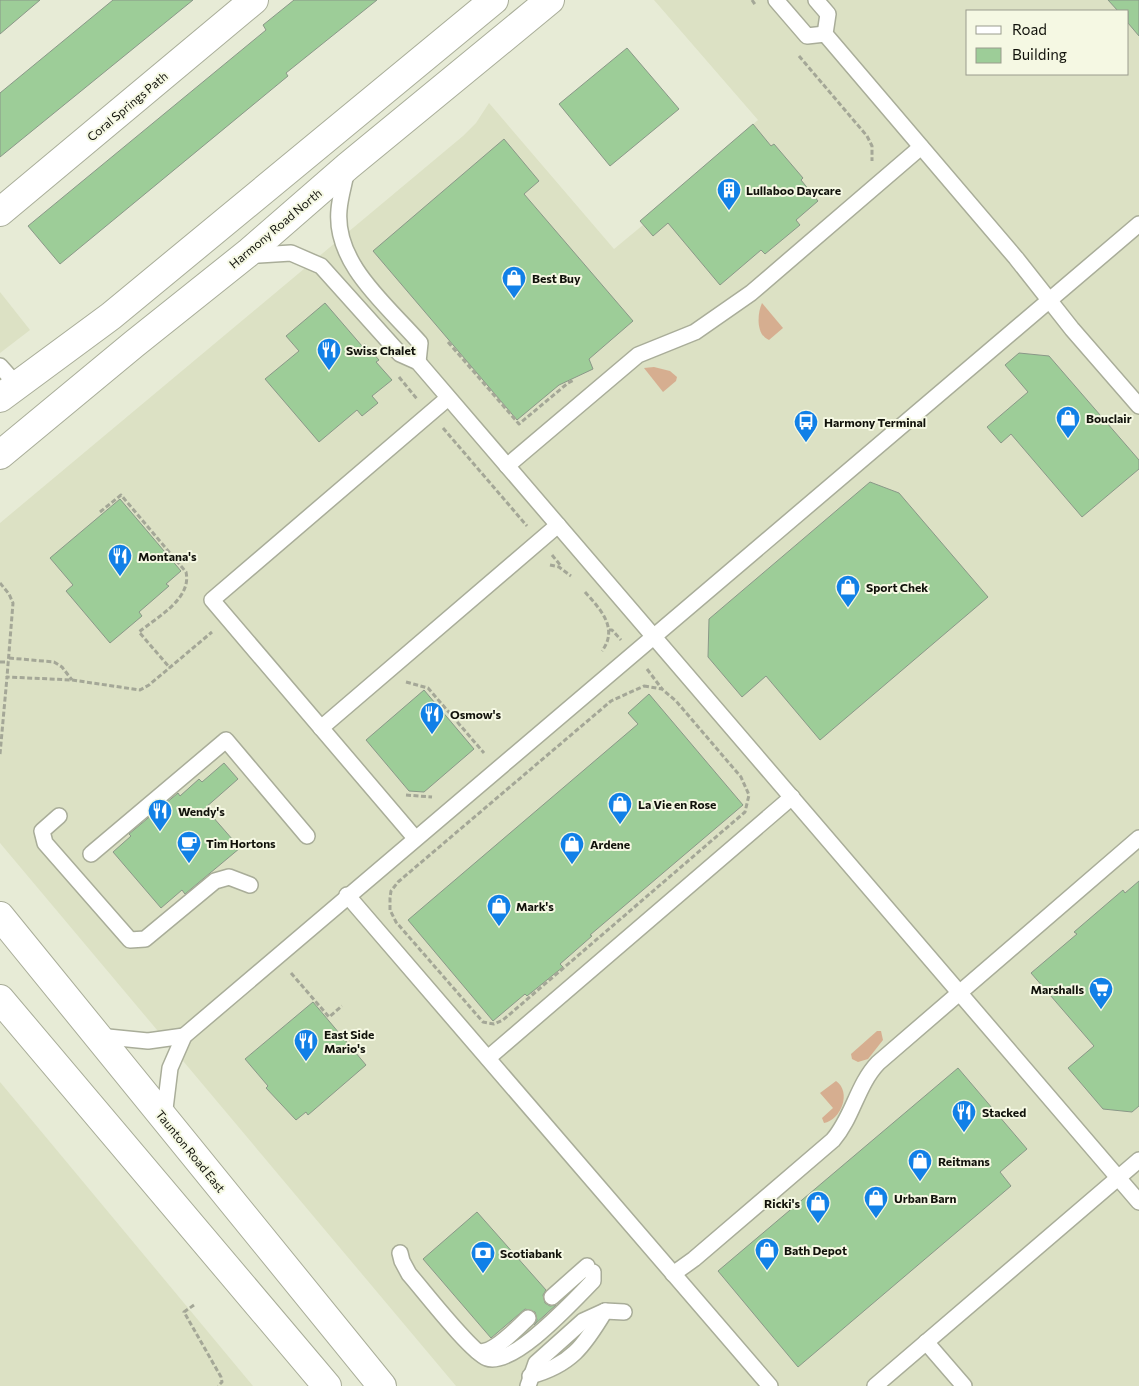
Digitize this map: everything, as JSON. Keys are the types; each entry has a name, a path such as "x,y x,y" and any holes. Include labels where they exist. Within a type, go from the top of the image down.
{"main road":[{"name":"Coral Springs Path","path":"0,212 254,0"},
{"path":"6,383 111,316 494,0"},
{"name":"Harmony Road North","path":"0,455 248,253 348,166 550,0"},
{"path":"111,316 134,344"},
{"name":"Taunton Road East","path":"0,916 382,1386"},
{"path":"0,999 327,1386"}],"lane":[{"path":"776,0 807,36 825,34"},
{"path":"816,0 828,14 825,34 1139,406"},
{"path":"507,466 638,355 694,332 751,293 921,147"},
{"path":"348,166 339,210 341,241 346,254 358,272 420,343 418,362"},
{"path":"164,1118 170,1068 184,1036 653,635 1139,224"},
{"path":"248,253 259,255 290,253 321,266 400,354 418,362 1139,1202"},
{"path":"415,838 212,600 448,398"},
{"path":"321,728 558,525"},
{"path":"91,854 226,740 307,836"},
{"path":"488,1058 792,798"},
{"path":"59,816 42,831 45,843 130,940 145,939 215,880 229,877 250,885"},
{"path":"673,1274 833,1140 841,1130 864,1081 872,1069 1139,838"},
{"path":"348,896 770,1386"},
{"path":"98,1036 148,1041 184,1036"},
{"path":"875,1386 1139,1160"},
{"path":"400,1253 409,1274 477,1351 485,1357 494,1359 512,1354 577,1298 592,1281 590,1269 552,1297"},
{"path":"529,1381 536,1364 543,1356 588,1318 605,1311 624,1312"},
{"path":"477,1351 485,1352 494,1348 528,1318"},
{"path":"926,1342 964,1386"}],"path":[{"path":"752,0 758,8"},
{"path":"797,53 867,136 873,152 871,164"},
{"path":"448,342 519,424 568,383 576,379"},
{"path":"451,438 517,514"},
{"path":"100,512 121,494 183,567 187,578 186,590 166,612 139,632 170,668"},
{"path":"560,564 577,582"},
{"path":"550,565 562,568"},
{"path":"0,583 9,594 13,603 0,754"},
{"path":"583,589 605,615 608,622 607,642 597,657"},
{"path":"7,677 72,680 140,690 170,668 215,629"},
{"path":"9,658 54,662 62,667 72,680"},
{"path":"0,662 8,662"},
{"path":"401,682 428,688 484,753"},
{"path":"444,844 393,887 390,898 390,910 396,922 479,1018 494,1024 503,1020 734,822 747,807 749,794 741,777 666,692 655,687 644,686 611,701"},
{"path":"453,717 458,713"},
{"path":"476,759 491,746"},
{"path":"404,795 432,797 440,790"},
{"path":"293,975 329,1016 342,1006"},
{"path":"194,1305 184,1312 221,1377 222,1382 218,1386"}],"shaded area":[{"path":"654,0 1139,0 1139,1386 456,1386 0,843 0,523 463,136 476,123 489,103 614,249 643,225 640,221 758,120"},
{"path":"0,292 30,330 0,353"},
{"path":"762,303 783,328 769,340 762,334 759,324 759,313"},
{"path":"654,367 670,371 677,377 676,381 663,392 644,368"},
{"path":"877,1031 881,1031 883,1040 868,1059 858,1062 852,1059 851,1054"},
{"path":"836,1081 841,1086 843,1092 842,1105 835,1117 824,1123 822,1118 833,1108 820,1093"},
{"path":"0,1082 253,1386 0,1386"}],"building":[{"path":"0,0 40,0 0,34"},
{"path":"113,0 193,0 0,157 0,93"},
{"path":"294,0 377,0 286,73 288,76 60,264 28,226 266,30 263,25"},
{"path":"1108,0 1139,0 1139,36 1129,24 1129,10 1117,10"},
{"path":"627,48 679,109 610,166 559,104"},
{"name":"Lullaboo Daycare","path":"753,124 771,146 774,144 803,178 801,180 818,201 796,220 800,225 765,254 761,250 720,285 668,223 653,236 640,221"},
{"name":"Best Buy","path":"504,139 539,181 524,194 633,321 589,359 593,369 559,385 517,420 373,251"},
{"name":"Swiss Chalet","path":"325,303 362,346 365,344 379,360 376,362 392,380 372,396 378,403 362,416 357,410 319,442 265,379 299,351 286,336"},
{"name":"Bouclair","path":"1019,353 1049,356 1139,460 1139,469 1082,517 1011,434 1001,443 987,427 1028,392 1005,365"},
{"name":"Sport Chek","path":"870,482 899,493 988,597 820,740 766,676 742,697 708,657 709,619"},
{"name":"Montana's","path":"120,499 181,571 166,584 169,586 139,612 142,616 110,643 66,591 73,585 50,558"},
{"path":"424,690 474,749 424,792 409,791 366,740"},
{"path":"649,694 743,805 590,935 592,936 560,964 563,967 527,996 525,994 493,1021 408,920 638,724 628,713"},
{"path":"224,763 238,779 205,808 240,848 185,894 182,890 161,908 113,852 131,836 129,834 178,793 180,796 199,779 202,782"},
{"name":"Marshalls","path":"1139,881 1139,1106 1132,1112 1103,1109 1068,1068 1094,1046 1031,973 1077,934 1074,932 1123,890 1125,893"},
{"name":"East Side Mario's","path":"313,1002 366,1065 308,1115 306,1112 296,1120 266,1088 268,1086 245,1059"},
{"path":"958,1068 1027,1149 1000,1172 1011,1186 798,1367 718,1271"},
{"name":"Scotiabank","path":"477,1212 546,1290 543,1295 545,1303 550,1306 556,1305 534,1325 537,1320 535,1312 525,1309 491,1338 423,1259"}],"place":[{"name":"Lullaboo Daycare","path":"729,211"},
{"name":"Best Buy","path":"514,299"},
{"name":"Swiss Chalet","path":"329,371"},
{"name":"Bouclair","path":"1068,439"},
{"name":"Harmony Terminal","path":"806,443"},
{"name":"Montana's","path":"120,577"},
{"name":"Sport Chek","path":"848,608"},
{"name":"Osmow's","path":"432,735"},
{"name":"La Vie en Rose","path":"620,825"},
{"name":"Wendy's","path":"160,832"},
{"name":"Tim Hortons","path":"189,864"},
{"name":"Ardene","path":"572,865"},
{"name":"Mark's","path":"499,927"},
{"name":"Marshalls","path":"1101,1010"},
{"name":"East Side Mario's","path":"306,1062"},
{"name":"Stacked","path":"964,1133"},
{"name":"Reitmans","path":"920,1182"},
{"name":"Urban Barn","path":"876,1219"},
{"name":"Ricki's","path":"818,1224"},
{"name":"Bath Depot","path":"767,1271"},
{"name":"Scotiabank","path":"483,1274"}]}
